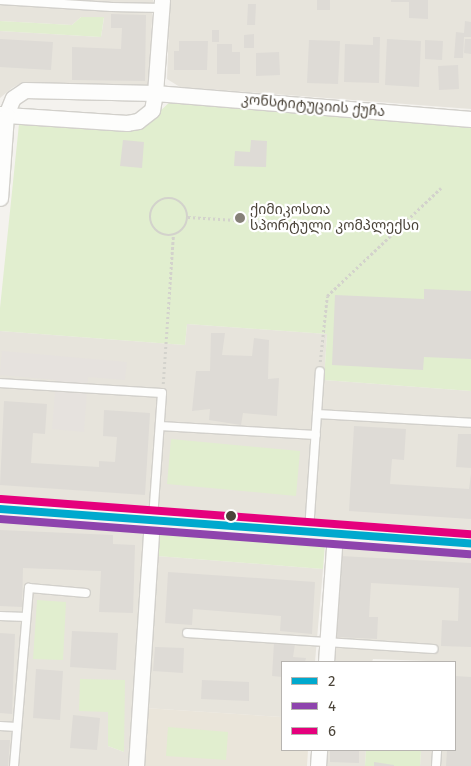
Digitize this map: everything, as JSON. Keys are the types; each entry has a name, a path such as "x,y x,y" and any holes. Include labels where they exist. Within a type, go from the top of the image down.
{"street":[{"path":"0,198 3,115 127,123 138,121 152,110 162,4"},
{"name":"კონსტიტუციის ქუჩა","path":"3,115 13,98 25,90 155,93 471,119"},
{"path":"0,509 471,544"},
{"path":"136,766 152,520"},
{"path":"326,661 336,534"},
{"path":"318,766 319,751"}],"lane":[{"path":"0,0 112,7 162,4"},
{"path":"309,532 320,371"},
{"path":"0,383 162,393 152,520"},
{"path":"317,414 471,423"},
{"path":"160,426 316,435"},
{"path":"14,766 29,588 86,593"},
{"path":"0,616 26,617"},
{"path":"187,633 433,649"},
{"path":"0,726 17,727"},
{"path":"436,766 437,751"}],"path":[{"path":"320,371 327,296 441,188"},
{"path":"162,198 174,198 184,205 188,216 184,229 173,236 160,234 154,230 150,218 152,206 162,198"},
{"path":"188,216 304,224"},
{"path":"162,393 173,236"}],"shaded area":[{"path":"0,0 153,0 149,86 23,82 0,98 0,31 101,37 104,18 81,17 72,25 0,21"},
{"path":"170,0 471,0 471,109 180,87 167,79"},
{"path":"187,324 327,334 324,380 471,391 471,530 0,496 0,331 185,345"},
{"path":"2,351 127,362 125,380 88,377 84,432 52,429 56,380 0,375"},
{"path":"0,522 145,531 129,766 0,766","holes":["109,712 124,752 108,746"]},
{"path":"340,545 471,555 471,766 420,766 421,751 456,751 456,661 373,659 372,661 331,661"},
{"path":"157,556 323,569 315,661 281,661 281,717 145,708"},
{"path":"145,708 281,717 281,751 308,751 307,766 141,766"},
{"path":"325,751 366,751 365,766 324,766"}],"green space":[{"path":"81,17 104,17 101,37 0,31 0,21 72,25"},
{"name":"ქიმიკოსთა სპორტული კომპლექსი","path":"173,99 471,127 471,391 324,380 327,334 187,324 185,345 0,331 0,308 19,124 133,128 156,115"},
{"path":"171,439 300,451 296,496 167,484"},
{"path":"159,531 325,544 323,569 157,556"},
{"path":"37,600 66,602 63,660 33,659"},
{"path":"80,679 125,680 124,752 108,746 108,712 79,711"},
{"path":"168,727 228,732 226,760 166,756"},
{"path":"366,751 421,751 420,766 365,766"}],"building":[{"path":"317,0 330,0 330,10 317,10"},
{"path":"391,0 428,0 428,19 409,18 409,2 391,2"},
{"path":"248,4 256,4 255,25 247,25"},
{"path":"111,14 146,15 145,81 72,80 72,47 121,49 122,28 111,28"},
{"path":"465,21 471,22 471,37 464,37 463,58 454,58 456,32 464,33"},
{"path":"212,30 219,30 219,42 212,42"},
{"path":"254,34 254,48 244,48 244,35"},
{"path":"373,37 380,37 379,83 344,82 345,44 373,45"},
{"path":"0,39 53,42 51,70 0,67"},
{"path":"387,39 421,41 419,87 385,85"},
{"path":"465,39 471,39 471,54 464,53"},
{"path":"309,40 340,41 338,84 307,83"},
{"path":"425,40 443,41 442,60 425,59"},
{"path":"179,41 208,41 207,70 174,70 174,51 179,51"},
{"path":"217,44 232,44 232,52 240,52 240,74 217,74"},
{"path":"279,52 280,75 256,76 256,53"},
{"path":"458,65 459,89 439,90 438,66"},
{"path":"123,140 144,142 142,168 120,166"},
{"path":"251,140 267,141 266,167 234,166 235,151 250,152"},
{"path":"424,289 471,291 471,359 424,357 423,370 332,365 335,295 424,299"},
{"path":"211,333 225,333 222,355 252,356 254,338 269,340 268,379 279,378 277,416 243,413 241,425 209,420 210,409 192,411 196,371 210,371"},
{"path":"4,401 47,404 45,434 33,433 31,463 99,467 99,461 115,462 117,437 103,436 104,410 150,413 145,495 0,485"},
{"path":"354,426 406,429 404,460 392,459 390,484 469,489 471,474 471,519 349,511"},
{"path":"458,434 471,434 471,468 456,467"},
{"path":"0,530 113,535 113,544 135,545 133,613 99,612 101,571 23,568 22,607 0,606"},
{"path":"340,556 471,563 471,647 441,646 442,620 458,621 459,588 371,583 369,617 378,617 377,639 336,637"},
{"path":"168,572 315,582 312,634 280,631 281,616 193,609 192,625 165,623"},
{"path":"72,631 118,633 116,670 70,667"},
{"path":"0,633 15,634 12,714 0,713"},
{"path":"274,642 295,644 293,657 306,658 305,661 281,661 281,677 272,676"},
{"path":"155,647 184,648 183,673 153,671"},
{"path":"36,669 63,671 60,720 33,718"},
{"path":"456,676 471,677 471,766 446,766 447,751 456,751"},
{"path":"202,680 249,682 249,701 201,699"},
{"path":"73,715 100,718 97,750 70,748"},
{"path":"0,740 10,740 8,766 0,766"},
{"path":"330,751 359,751 359,763 330,762"},
{"path":"374,762 394,765 394,766 374,766"}],"transit line":[{"name":"6","path":"1,499 471,534"},
{"name":"2","path":"0,509 471,544"},
{"name":"4","path":"0,519 470,554"}],"place":[{"name":"ქიმიკოსთა სპორტული კომპლექსი","path":"240,218"}]}
